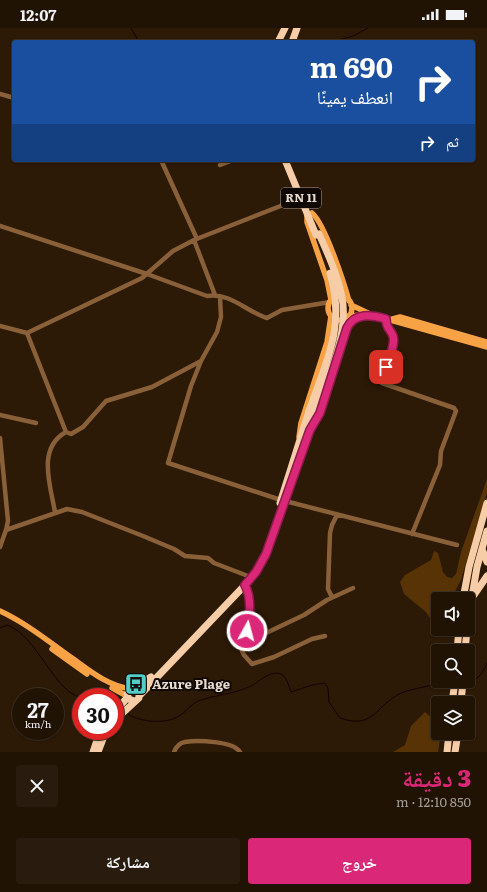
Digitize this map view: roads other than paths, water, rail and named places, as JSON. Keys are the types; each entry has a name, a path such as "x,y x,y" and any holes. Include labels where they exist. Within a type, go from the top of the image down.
{"highway":[{"path":"279,39 285,28"},
{"path":"292,40 297,28"},
{"name":"RN 11","path":"286,162 301,198 310,213"},
{"name":"RN 11","path":"140,695 245,585 256,572 266,554 299,442 312,412 332,348 337,316 334,287 318,234 291,162"},
{"name":"RN 11","path":"133,689 152,676 248,576 263,552 310,430 312,412"},
{"path":"467,592 469,567 487,503"},
{"path":"469,592 487,531"},
{"path":"482,548 487,562"},
{"path":"473,592 487,576"},
{"path":"124,706 129,700 138,699 140,695 138,690 133,689 128,692 129,700"},
{"path":"93,752 97,740"},
{"path":"98,752 103,740"},
{"path":"447,752 448,740"},
{"path":"455,752 457,740"}],"main road":[{"name":"RN 11","path":"330,301 327,280 307,222 310,213 320,223 343,280 350,303"},
{"path":"376,316 340,297 330,301 328,310 331,316 337,320 347,317 367,315 376,316 487,347"},
{"path":"347,317 350,303"},
{"path":"345,334 352,321 367,315"},
{"name":"RN 11","path":"299,442 300,428 327,342 331,316"},
{"name":"RN 11","path":"310,430 320,413 345,334 347,317"},
{"path":"387,319 400,318 487,342"},
{"path":"0,611 25,625 100,678 118,686 133,689"},
{"path":"0,614 23,627 96,680 129,700"}],"street":[{"path":"0,94 12,97"},
{"path":"162,162 195,239 215,294 220,297 229,298 248,307 254,314 267,318 286,309 330,301"},
{"path":"220,165 228,162"},
{"path":"0,326 27,333 142,278 173,251 195,239 301,198"},
{"path":"0,226 147,274 207,296 215,294"},
{"path":"220,297 221,317 217,332 201,361 183,410 168,464 283,500 456,545"},
{"path":"387,319 386,328 392,335 393,342 382,383 454,408 456,411 442,450 440,465 412,534"},
{"path":"27,333 66,432"},
{"path":"55,512 47,455 56,438 66,432 71,434 83,427 106,401 152,387 201,361"},
{"path":"0,415 36,423"},
{"path":"0,438 8,521 0,547"},
{"path":"6,530 67,509 82,512 174,549 185,556 208,558 214,563 248,576"},
{"path":"332,597 328,589 330,533 337,514"},
{"path":"245,585 249,597 249,619 242,651 252,664 274,657 312,639 325,636"},
{"path":"245,642 304,615 332,597 354,588"},
{"path":"174,752 177,746 185,742 228,744 240,752"}],"waterway":[{"path":"131,28 138,40"},
{"path":"338,40 353,36 368,28"},
{"path":"0,628 7,625 18,631 28,640 54,676 72,693"},
{"path":"475,679 484,670 487,663"},
{"path":"126,713 138,719 167,721 184,713 198,701 245,689 265,677 277,673 285,677 291,692 312,685 325,683 328,688 329,702 340,718 351,721 360,721 368,719 401,693 431,685"}],"place":[{"name":"Azure Plage","path":"136,684"}]}
